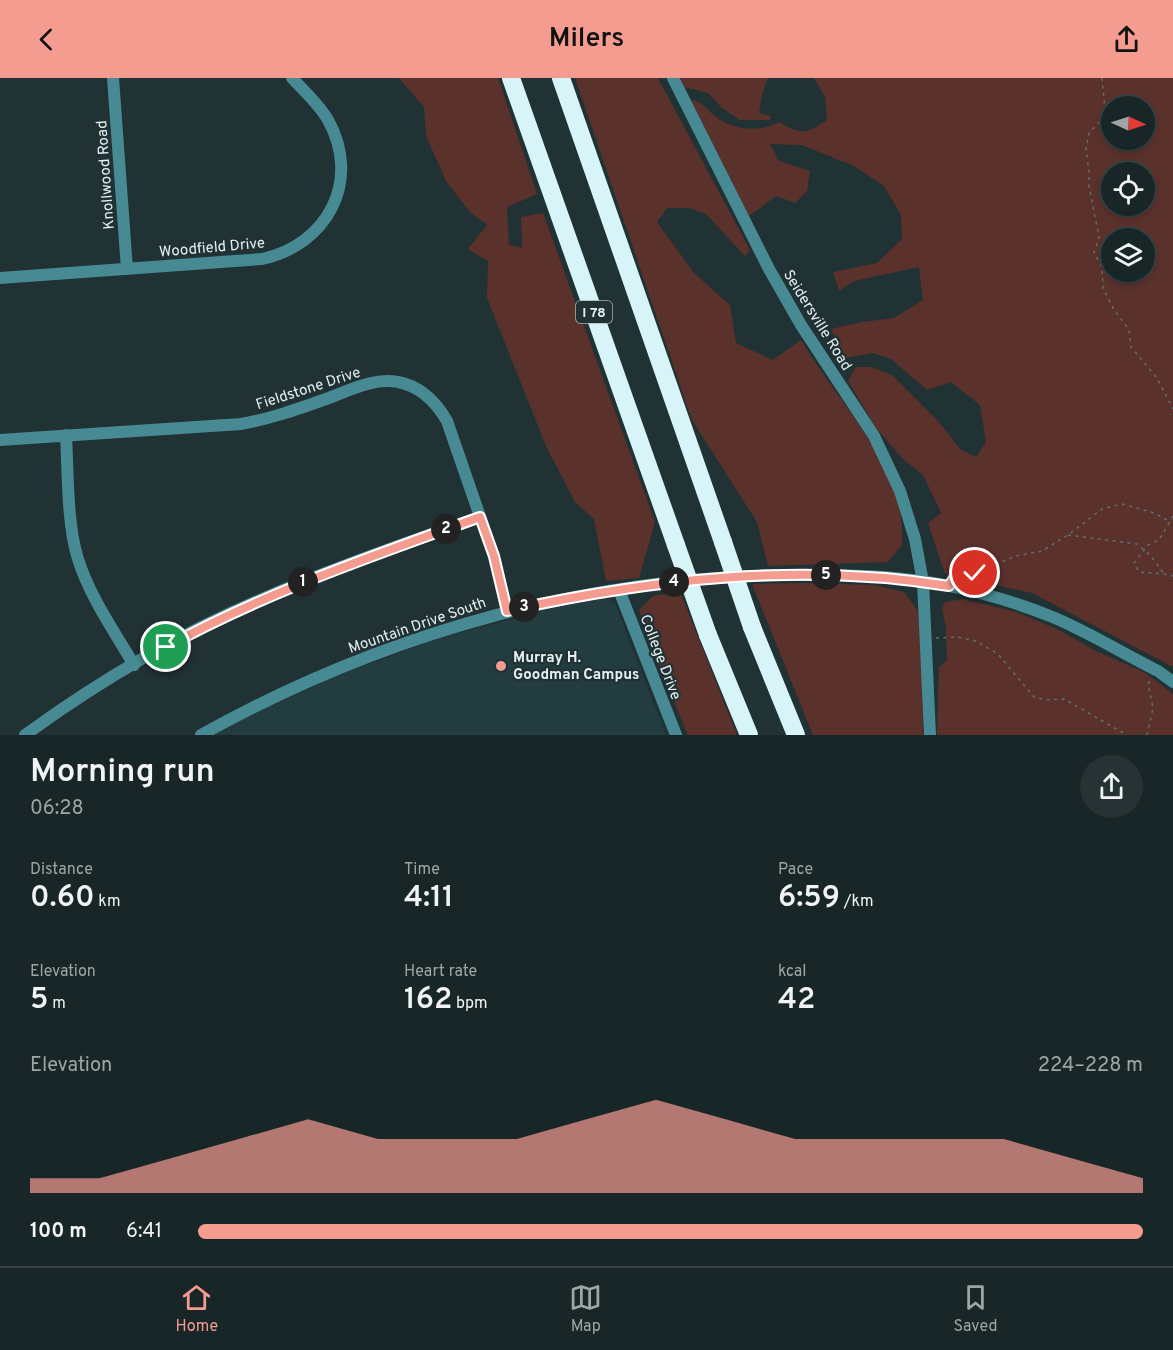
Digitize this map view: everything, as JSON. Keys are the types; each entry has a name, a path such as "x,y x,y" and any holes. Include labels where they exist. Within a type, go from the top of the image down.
{"highway":[{"name":"I 78","path":"511,78 708,635 749,735"},
{"path":"561,78 752,627 796,735"}],"street":[{"name":"Knollwood Road","path":"113,78 127,269"},
{"name":"Woodfield Drive","path":"0,278 262,259 287,251 308,238 329,214 338,191 340,156 327,119 292,78"},
{"name":"Seidersville Road","path":"673,78 769,269 801,325 862,417 884,456 908,514 923,582 930,735"},
{"name":"Fieldstone Drive","path":"0,440 251,422 282,414 367,384 398,382 423,393 440,409 450,429 494,556 507,611"},
{"path":"66,435 73,541 78,559 100,607 134,665"},
{"path":"25,735 134,665 195,631 261,599 340,567 480,517"},
{"name":"Mountain Drive South","path":"201,735 249,709 363,658 420,637 507,611 573,597 696,579 764,575 850,575 949,586 1056,618 1158,671 1173,682"},
{"name":"College Drive","path":"619,590 676,735"}],"path":[{"path":"1102,78 1105,111 1089,133 1086,149 1089,186 1099,237 1094,253 1102,267 1103,288 1113,308 1129,330 1131,347 1157,378 1173,409"},
{"path":"949,586 954,578 975,573 1016,556 1042,551 1068,535 1102,509 1122,504 1154,513 1169,521"},
{"path":"1173,516 1159,540 1148,545 1134,563 1139,572 1173,576"},
{"path":"1068,535 1137,544 1164,574"},
{"path":"926,638 957,637 976,641 998,654 1034,697 1046,700 1064,699 1127,735"},
{"path":"1147,735 1153,708 1148,684 1158,671"}],"shaded area":[{"path":"399,78 498,78 537,194 507,207 509,245 522,248 521,217 543,213 655,522 639,578 606,581 594,519 575,502 546,446 487,298 488,261 468,249 487,225 470,212 446,181 426,136 424,107"},
{"path":"575,78 658,78 750,250 745,256 706,214 690,208 667,208 657,222 694,273 730,305 736,343 773,360 801,340 859,424 885,469 895,492 901,517 902,545 888,562 768,566 757,522 692,420"},
{"path":"680,78 768,78 762,94 759,113 771,116 770,120 740,120 722,108 708,93 684,87"},
{"path":"814,78 1173,78 1173,667 1032,593 945,574 928,523 941,513 923,475 903,459 876,428 848,381 856,367 872,367 892,375 938,421 961,450 976,457 986,442 980,405 951,382 927,390 891,359 873,353 845,358 831,329 894,318 923,300 919,267 854,281 839,291 833,272 877,263 902,239 901,215 884,186 854,166 802,145 770,144 779,161 810,171 807,191 795,203 776,196 749,216 691,100 701,104 722,121 738,127 764,128 779,122 793,129 804,131 827,120 825,97"},
{"path":"752,584 874,585 904,592 918,611 923,735 813,735"},
{"path":"680,592 737,735 688,735 654,653 639,610 653,596"},
{"name":"Murray H. Goodman Campus","path":"605,598 615,604 666,735 215,735 249,716 336,676 440,638 566,605"},
{"path":"963,599 1016,612 1057,629 1098,652 1144,672 1173,694 1173,735 937,735 939,667 947,660 946,627 942,608 945,602"}],"place":[{"name":"Murray H. Goodman Campus","path":"501,666"}],"route":[{"path":"166,647 224,616 298,583 480,517 494,556 507,611 597,593 718,577 790,574 850,575 949,586 954,578 975,573"}]}
